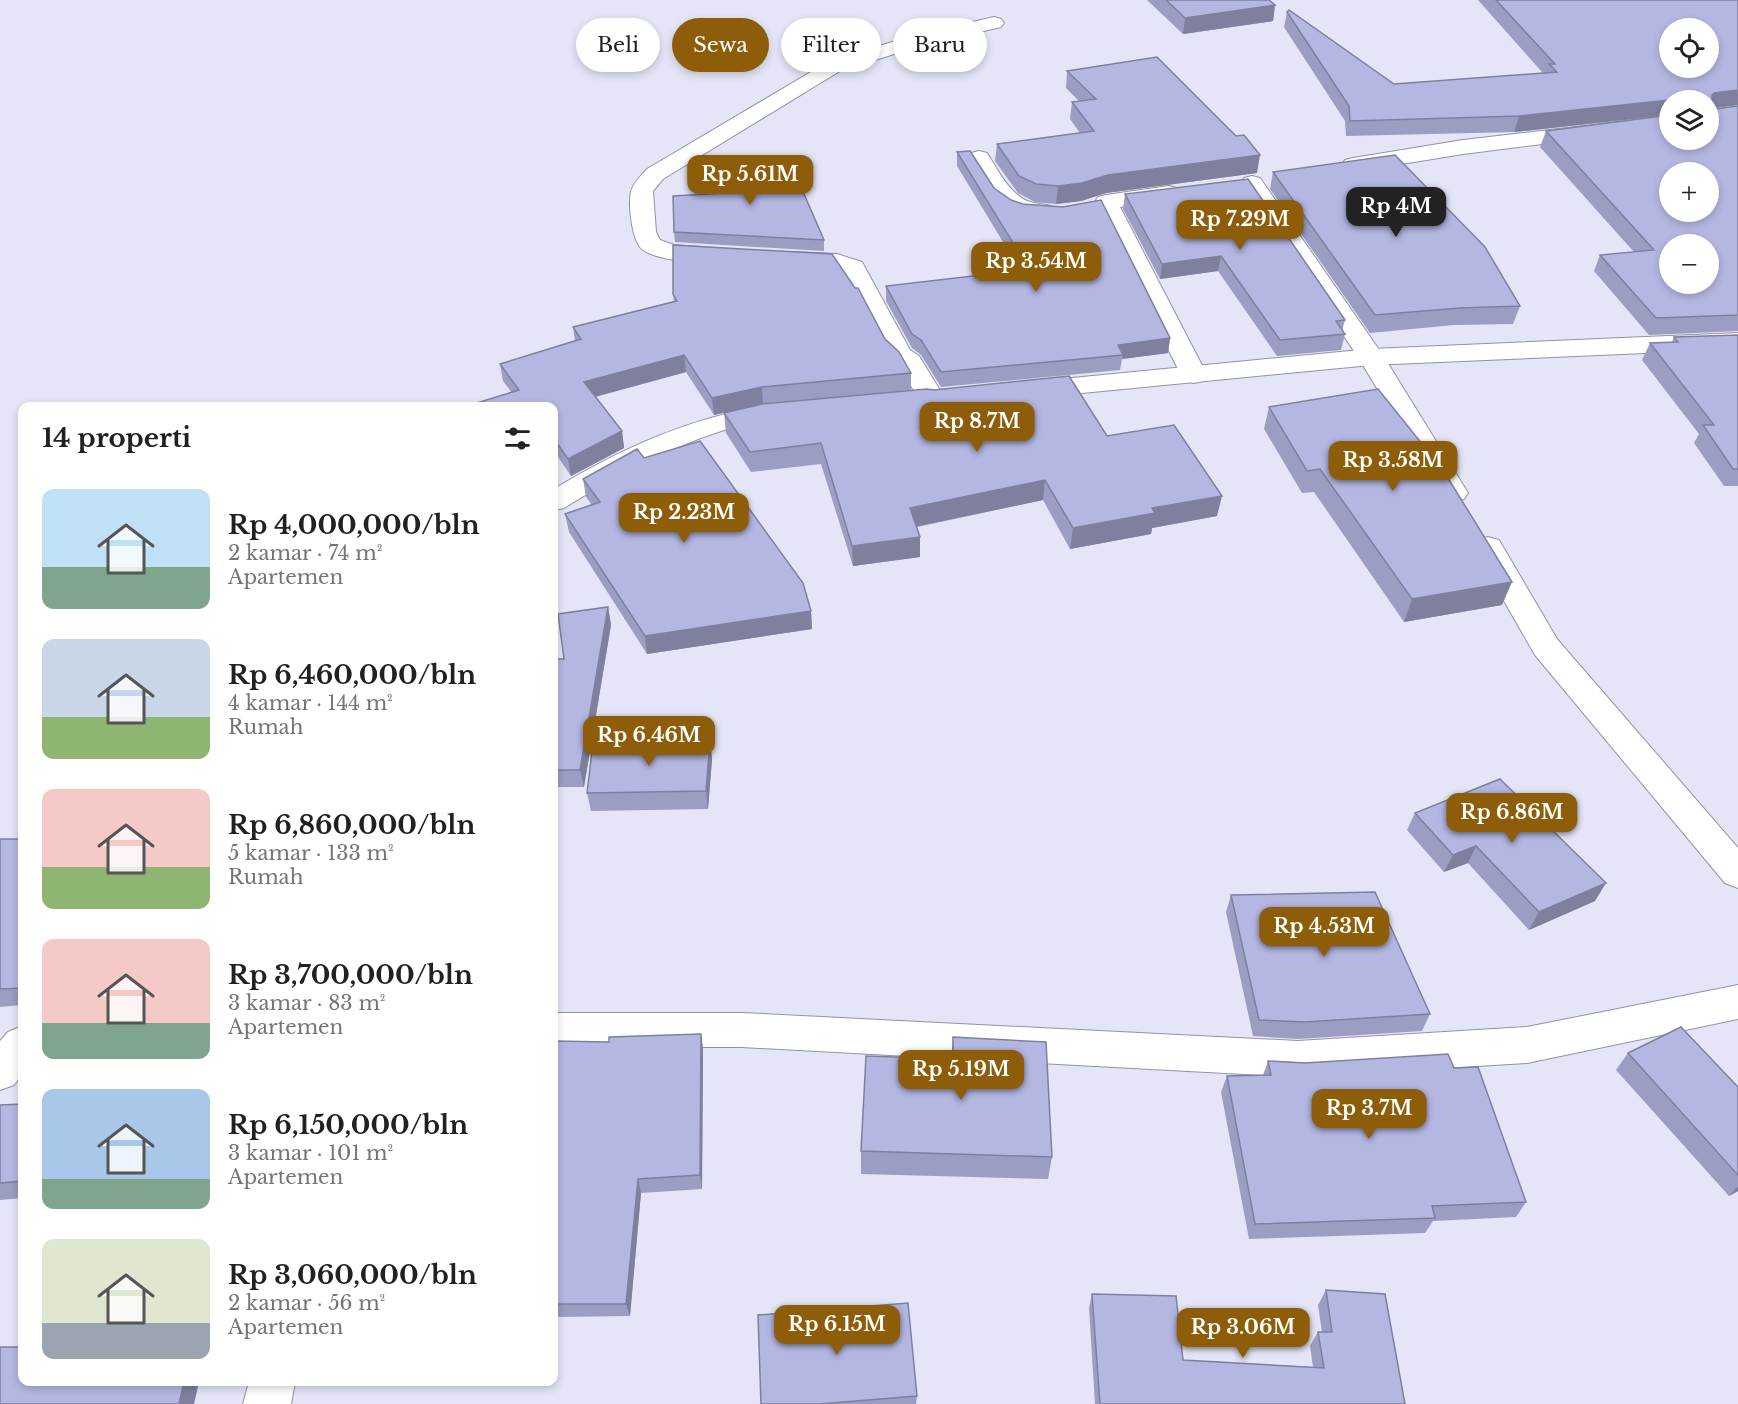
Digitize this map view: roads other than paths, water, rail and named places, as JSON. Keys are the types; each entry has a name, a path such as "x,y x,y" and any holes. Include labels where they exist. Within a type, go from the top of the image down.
{"street":[{"path":"740,256 672,252 651,245 644,232 642,191 648,182 663,169 833,67 918,40 994,23"},
{"path":"1334,169 1463,147 1659,123"},
{"path":"979,159 1007,199 1019,208 1029,211 1091,209 1106,202 1187,190"},
{"path":"1253,182 1371,357 1546,647 1738,873"},
{"path":"1106,202 1194,375"},
{"path":"774,258 837,261 854,267 900,355 910,362 933,399"},
{"path":"1004,393 1371,357 1738,340"},
{"path":"558,499 648,451 718,422 797,411"},
{"path":"558,1030 742,1030 1298,1059 1527,1045 1738,1002"},
{"path":"0,1072 18,1049"},
{"path":"267,1404 271,1386"}]}
